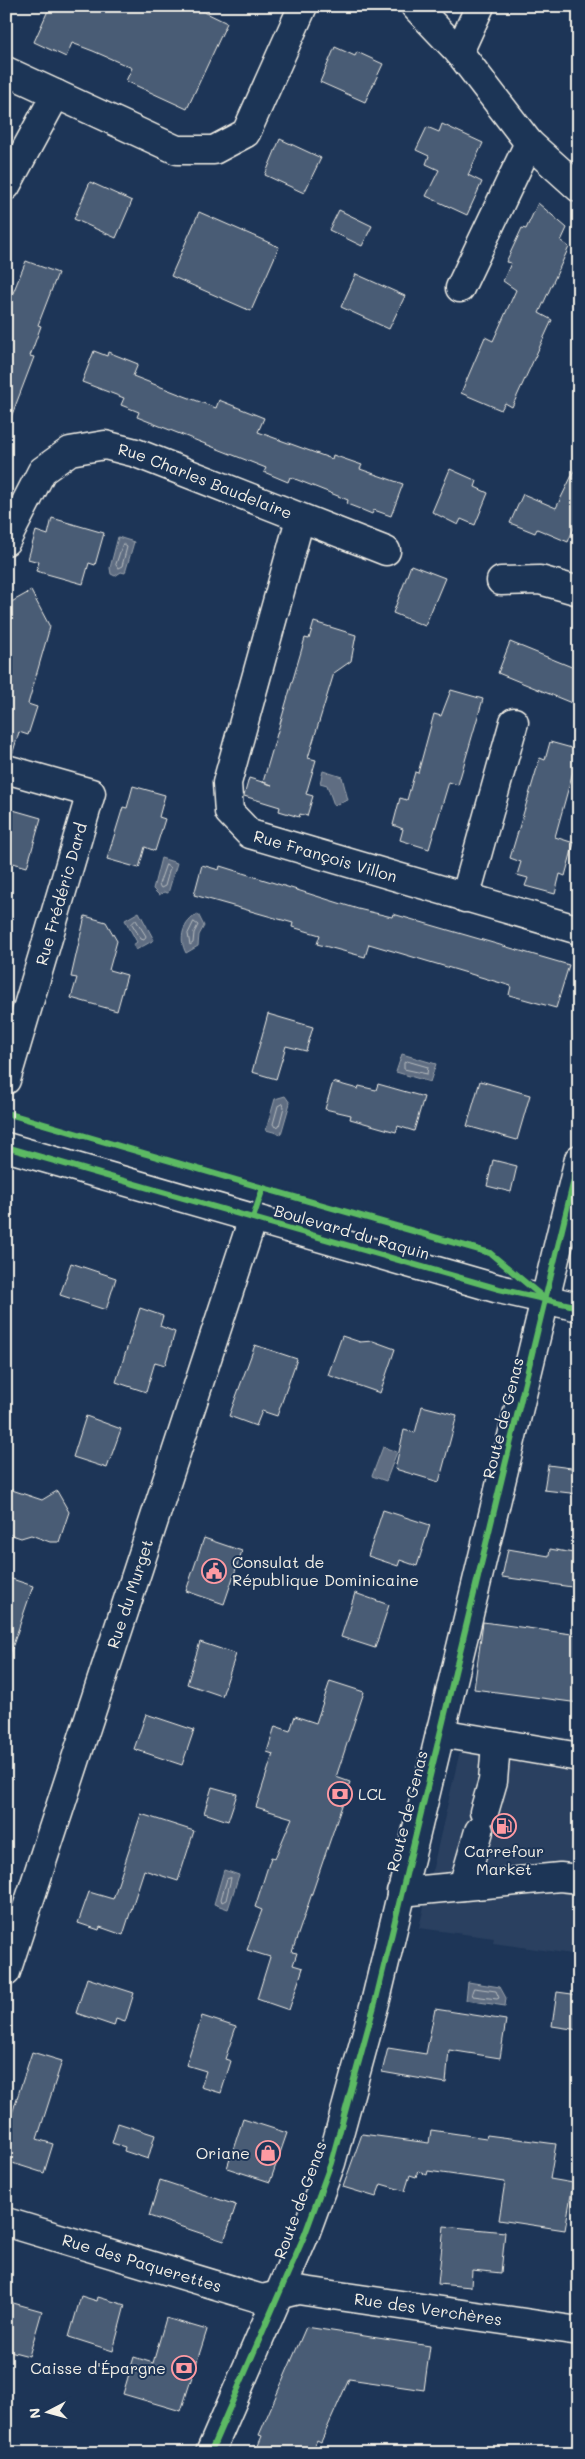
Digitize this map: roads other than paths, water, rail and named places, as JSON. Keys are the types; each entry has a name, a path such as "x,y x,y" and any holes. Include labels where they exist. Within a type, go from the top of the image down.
{"street":[{"path":"6,71 177,150 214,150 246,133 303,6"},
{"path":"415,6 459,52 529,143 579,188"},
{"path":"459,52 480,6"},
{"path":"6,186 56,94"},
{"path":"460,288 529,143"},
{"name":"Rue Charles Baudelaire","path":"6,541 42,471 70,451 105,445 136,453 300,519 386,551"},
{"name":"Rue François Villon","path":"300,519 227,783 229,812 250,834 579,930"},
{"path":"501,581 540,580 579,591"},
{"path":"465,898 514,722"},
{"name":"Rue Frédéric Dard","path":"6,769 91,792 6,1080"},
{"name":"Boulevard du Raquin","path":"6,1147 499,1289 579,1307"},
{"name":"Route de Genas","path":"210,2453 305,2234 331,2163 376,1999 579,1159"},
{"name":"Rue du Murget","path":"6,1972 253,1218"},
{"path":"440,1733 579,1757"},
{"path":"464,1886 493,1781 496,1744"},
{"path":"401,1892 560,1877 579,1879"},
{"name":"Rue des Paquerettes","path":"6,2222 262,2299 278,2295"},
{"name":"Rue des Verchères","path":"278,2295 304,2291 579,2330"}],"water":[{"path":"118,537 134,542 125,573 121,572 115,576 111,574 110,568"},
{"path":"323,771 342,777 348,800 334,805 327,785 320,783"},
{"path":"161,858 177,863 168,893 164,892 159,895 153,889"},
{"path":"139,912 154,940 136,950 133,945 137,942 125,920"},
{"path":"198,914 204,926 199,935 198,946 186,953 182,942 183,931 189,921"},
{"path":"402,1054 436,1064 430,1082 396,1072"},
{"path":"285,1096 290,1103 281,1134 266,1130 275,1099"},
{"path":"383,1447 397,1452 386,1481 372,1476"},
{"path":"224,1870 239,1875 228,1909 214,1904"},
{"path":"468,1982 500,1987 506,1998 505,2006 466,2000"}],"place":[{"name":"Consulat de République Dominicaine","path":"214,1571"},
{"name":"LCL","path":"340,1794"},
{"name":"Carrefour Market","path":"504,1826"},
{"name":"Oriane","path":"268,2153"},
{"name":"Caisse d'Épargne","path":"184,2368"}]}
